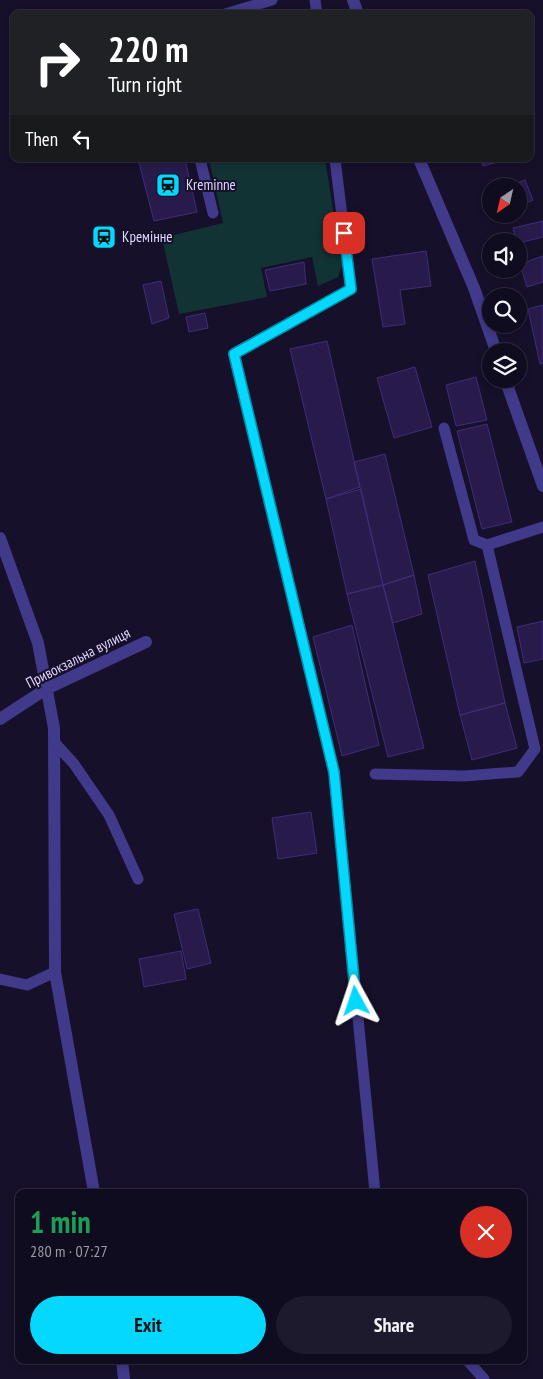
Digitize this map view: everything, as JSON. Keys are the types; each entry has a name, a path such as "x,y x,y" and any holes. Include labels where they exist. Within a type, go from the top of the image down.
{"street":[{"path":"420,162 474,288 493,343"},
{"path":"508,388 543,486"},
{"path":"0,538 38,643 54,728 55,972 93,1189"},
{"name":"Привокзальна вулиця","path":"0,719 46,689 146,642"},
{"path":"122,1364 124,1379"}],"lane":[{"path":"238,10 272,0"},
{"path":"201,162 213,213"},
{"path":"335,162 351,289 234,354 334,772 375,1189"},
{"path":"444,428 474,540 487,545 543,527"},
{"path":"376,774 464,776 518,772 535,749 487,545"},
{"path":"54,742 74,764 109,815 138,879"},
{"path":"0,979 27,985 55,972"},
{"path":"471,1364 484,1379"}],"green space":[{"path":"210,162 325,162 342,265 338,277 318,286 312,257 261,268 267,297 179,314 162,238 223,223"}],"building":[{"name":"Kreminne","path":"139,162 186,162 197,212 154,221"},
{"path":"482,162 497,162 483,166"},
{"path":"528,188 533,200 528,202"},
{"path":"543,221 543,237 527,241 527,233 514,233 513,228"},
{"path":"426,251 431,286 400,290 405,324 383,327 372,259"},
{"path":"543,256 543,282 527,287 524,278 527,278 527,262"},
{"path":"304,262 306,284 270,291 265,270"},
{"path":"161,281 169,318 152,324 143,285"},
{"path":"543,305 543,363 540,364 528,309"},
{"path":"205,313 208,328 189,332 186,317"},
{"path":"327,341 360,487 326,499 290,349"},
{"path":"415,367 432,427 394,438 377,378"},
{"path":"476,377 487,420 456,426 446,385"},
{"path":"487,424 512,522 482,529 457,431"},
{"path":"385,454 414,575 383,585 354,462"},
{"path":"361,489 383,585 347,594 326,499"},
{"path":"475,561 505,703 460,715 428,575"},
{"path":"414,575 422,614 393,623 383,585"},
{"path":"383,585 424,748 388,757 347,594"},
{"path":"543,621 543,659 524,663 517,627"},
{"path":"352,625 379,745 342,756 313,637"},
{"path":"505,703 517,748 472,760 460,715"},
{"path":"311,812 317,853 278,859 272,818"},
{"path":"198,909 211,963 187,969 174,914"},
{"path":"181,951 186,979 144,987 139,959"}],"place":[{"name":"Kreminne","path":"168,185"},
{"name":"Кремінне","path":"104,237"}],"route":[{"path":"344,233 351,289 234,354 334,772 356,1001"}]}
